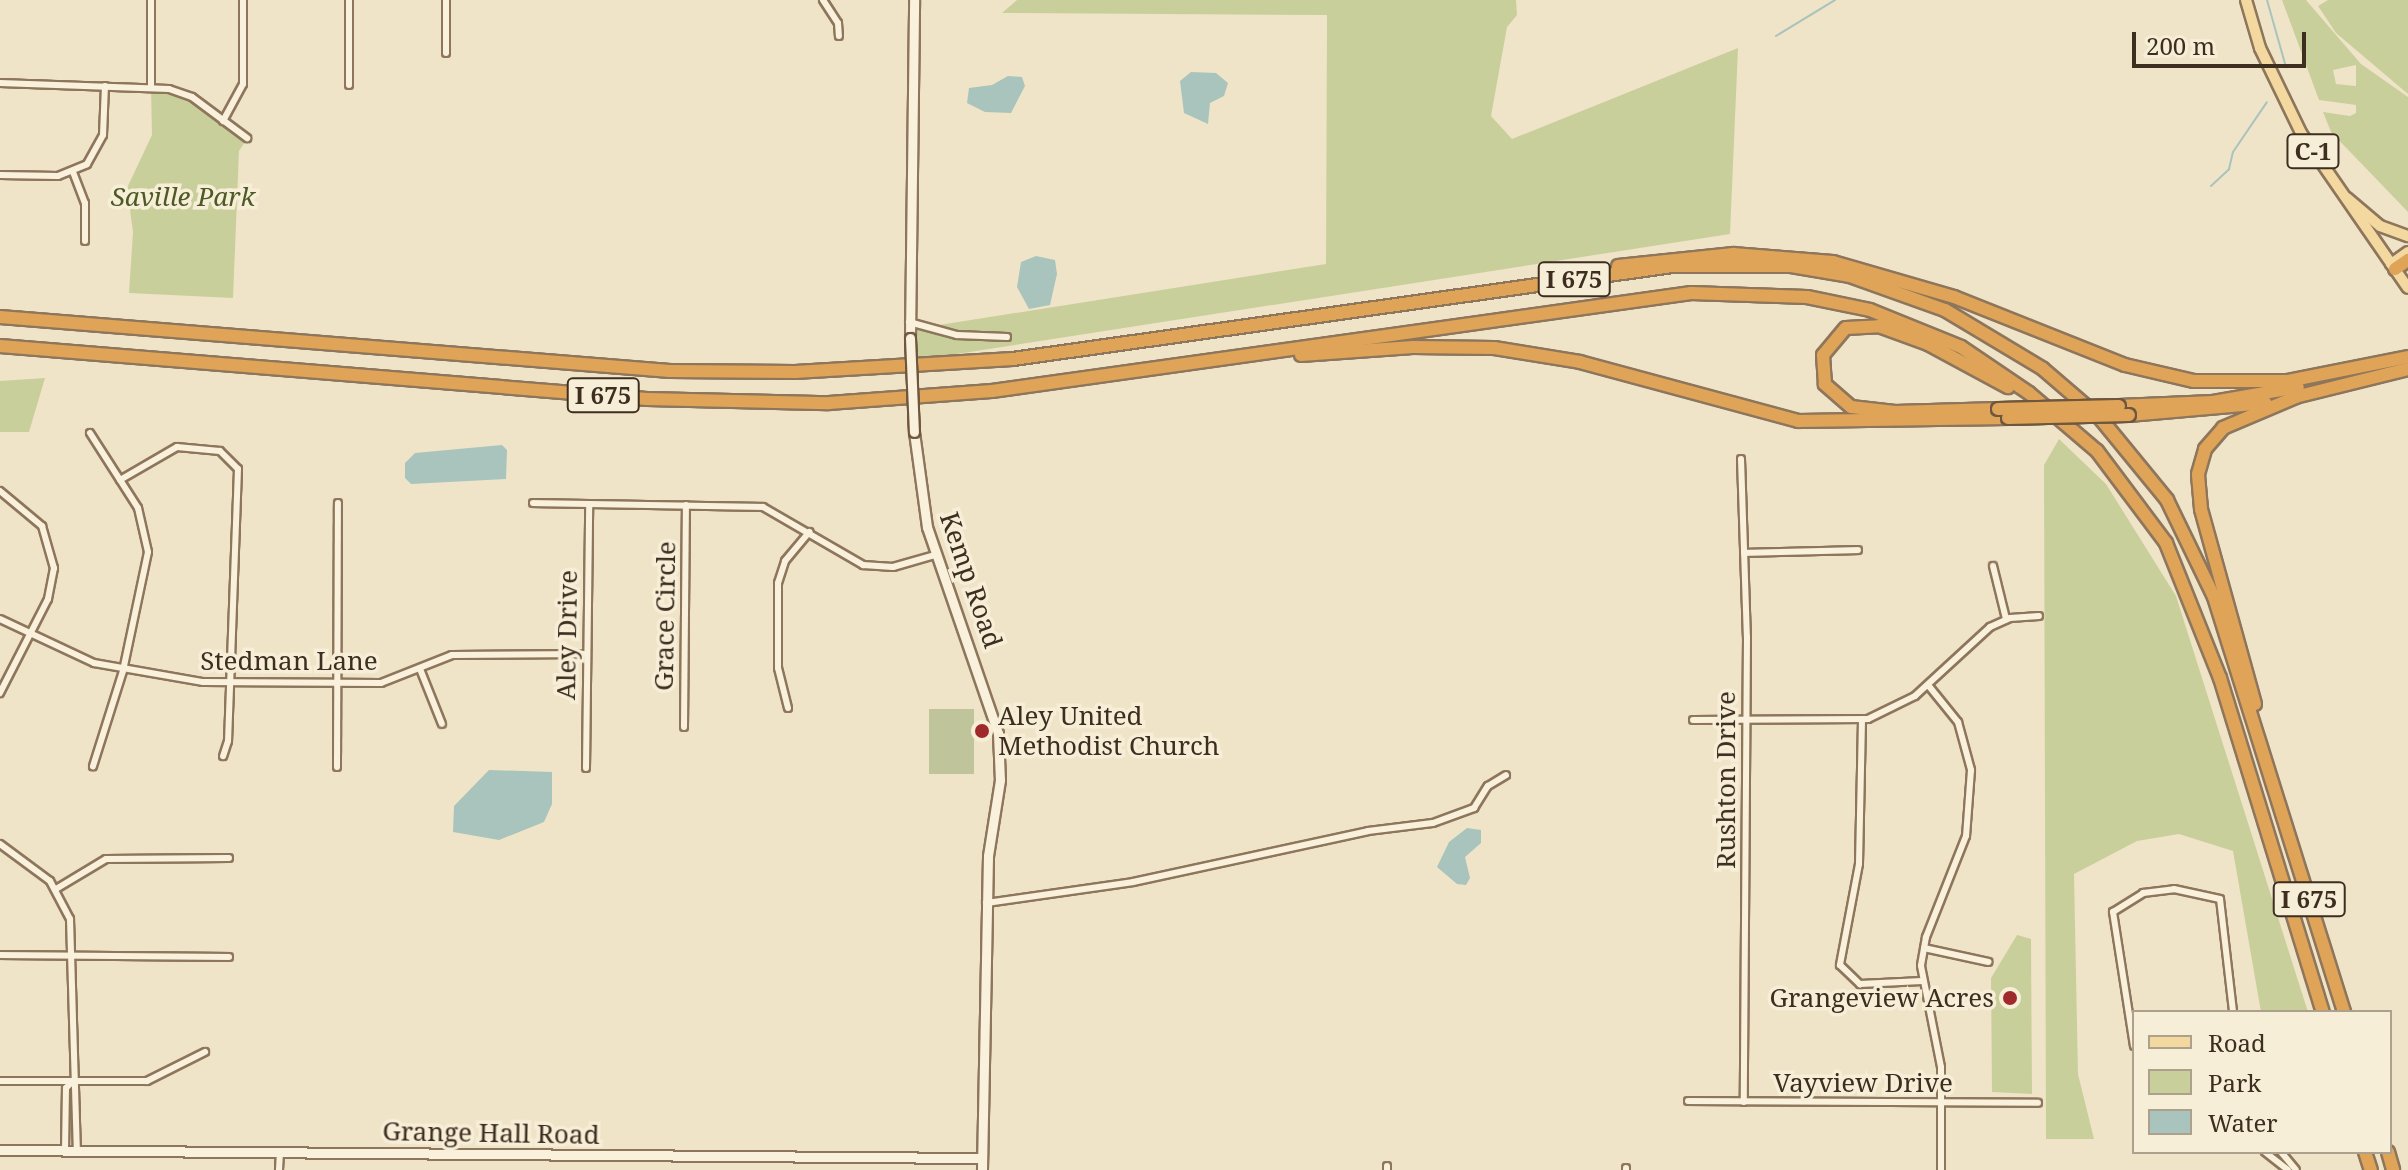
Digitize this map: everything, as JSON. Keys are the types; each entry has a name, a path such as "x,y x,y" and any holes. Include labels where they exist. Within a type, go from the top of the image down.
{"highway":[{"path":"1560,281 1674,257 1795,257 1891,276 2159,374 2234,384 2335,374"},
{"path":"2393,266 2408,260"},
{"name":"I 675","path":"0,317 670,371 795,372 1013,359 1672,266 1791,266 1850,276 1945,310 2043,369 2100,418 2167,500 2214,597 2343,1010"},
{"name":"I 675","path":"0,346 647,399 759,403 977,392 1628,298 1735,292 1807,297 1921,328 1997,369 2097,451 2166,543 2220,678 2322,1010"},
{"path":"2003,413 1895,412 1851,407 1825,384 1823,355 1841,331 1871,325 1928,344 1983,371 2044,414 2098,462 2166,543"},
{"path":"1206,361 1413,347 1494,348 1580,362 1798,421 2003,413 2205,412 2296,397 2408,369"},
{"path":"2124,411 2232,399 2408,357"},
{"path":"2272,787 2246,665 2201,509 2198,474 2205,449 2223,428 2296,397"}],"main road":[{"name":"Kemp Road","path":"914,0 909,322 919,491 935,555 998,733 1000,780 986,903 982,1170"},
{"name":"C-1","path":"2246,0 2282,98 2408,288"},
{"path":"2345,197 2359,203 2380,226 2408,236"},
{"path":"2393,266 2408,252"},
{"name":"Grange Hall Road","path":"0,1150 982,1158"}],"street":[{"path":"151,0 151,87"},
{"path":"223,121 243,84 243,0"},
{"path":"349,0 349,85"},
{"path":"446,0 446,53"},
{"path":"823,0 838,23 839,36"},
{"path":"0,83 151,87 185,94 247,138"},
{"path":"0,175 73,172 101,143 105,86"},
{"path":"73,172 85,203 85,241"},
{"path":"909,322 957,335 1007,337"},
{"path":"90,433 141,516 148,552 123,671 93,766"},
{"path":"120,480 177,447 213,449 236,466 240,482 223,756"},
{"name":"Rushton Drive","path":"1741,459 1747,720 1744,1102"},
{"path":"0,491 35,517 54,557 52,588 0,693"},
{"path":"337,767 338,503"},
{"path":"533,503 763,507 809,532 833,551 863,565 893,567 935,555"},
{"name":"Aley Drive","path":"586,768 589,504"},
{"name":"Grace Circle","path":"684,727 686,505"},
{"path":"788,708 778,668 778,583 785,561 809,532"},
{"path":"1744,553 1858,550"},
{"path":"1993,566 2006,619"},
{"path":"1693,720 1862,720 1900,706 1928,685 1983,632 2006,619 2039,616"},
{"name":"Stedman Lane","path":"0,619 29,636 123,671 229,683 381,683 468,654 585,654"},
{"path":"420,669 442,724"},
{"path":"1928,685 1964,733 1971,793 1966,836 1924,948 1922,981 1940,1053 1941,1170"},
{"path":"1862,720 1858,882 1840,965 1860,984 1922,981"},
{"path":"986,903 1133,882 1368,831 1433,823 1474,808 1488,786 1506,775"},
{"path":"0,844 56,889 70,919 72,1082 77,1088 77,1151"},
{"path":"56,889 106,859 229,858"},
{"path":"2132,1033 2113,912 2143,893 2174,889 2220,899 2233,1010"},
{"path":"1924,948 1989,962"},
{"path":"0,955 229,957"},
{"path":"0,1081 147,1081 205,1052"},
{"path":"65,1151 66,1088 72,1082"},
{"name":"Vayview Drive","path":"1688,1101 2038,1103"},
{"path":"279,1170 280,1153"},
{"path":"2268,1154 2288,1170"},
{"path":"2283,1154 2296,1170"}],"green space":[{"path":"1017,0 1516,0 1517,15 1507,27 1491,116 1512,139 1738,48 1730,234 918,360 914,329 1326,264 1327,15 1002,13"},
{"path":"2282,0 2306,0 2361,64 2408,97 2408,212 2331,132 2323,112 2350,116 2356,113 2356,105 2319,100","holes":["2356,65 2356,86 2336,84 2333,70"]},
{"path":"2328,0 2408,0 2408,94 2336,33 2318,6"},
{"name":"Saville Park","path":"151,90 184,97 246,140 239,151 233,298 129,293 133,232 127,188 152,135"},
{"path":"45,378 29,432 0,432 0,381"},
{"path":"2059,439 2106,484 2176,596 2307,1010 2261,1010 2233,851 2179,834 2137,841 2074,874 2078,1074 2094,1139 2046,1139 2044,465"},
{"path":"929,709 974,709 974,774 929,774"},
{"name":"Grangeview Acres","path":"2017,935 2031,939 2032,1094 1992,1092 1991,978"}],"water":[{"path":"1191,72 1216,73 1228,83 1224,96 1210,103 1208,124 1184,113 1180,81"},
{"path":"1008,76 1022,77 1025,86 1011,113 985,112 967,103 969,88 992,85"},
{"path":"1036,256 1055,260 1057,274 1050,305 1029,309 1017,287 1021,262"},
{"path":"502,445 507,450 506,479 411,484 405,478 405,463 415,453"},
{"path":"489,770 552,772 552,804 544,822 499,840 453,832 454,806"},
{"path":"1467,828 1481,830 1481,843 1465,857 1470,878 1466,885 1457,884 1437,867 1449,842"}],"waterway":[{"path":"1776,36 1835,0"},
{"path":"2267,0 2286,67"},
{"path":"2211,186 2229,169 2233,152 2267,102"}],"place":[{"name":"Aley United Methodist Church","path":"982,731"},
{"name":"Grangeview Acres","path":"2010,998"}]}
